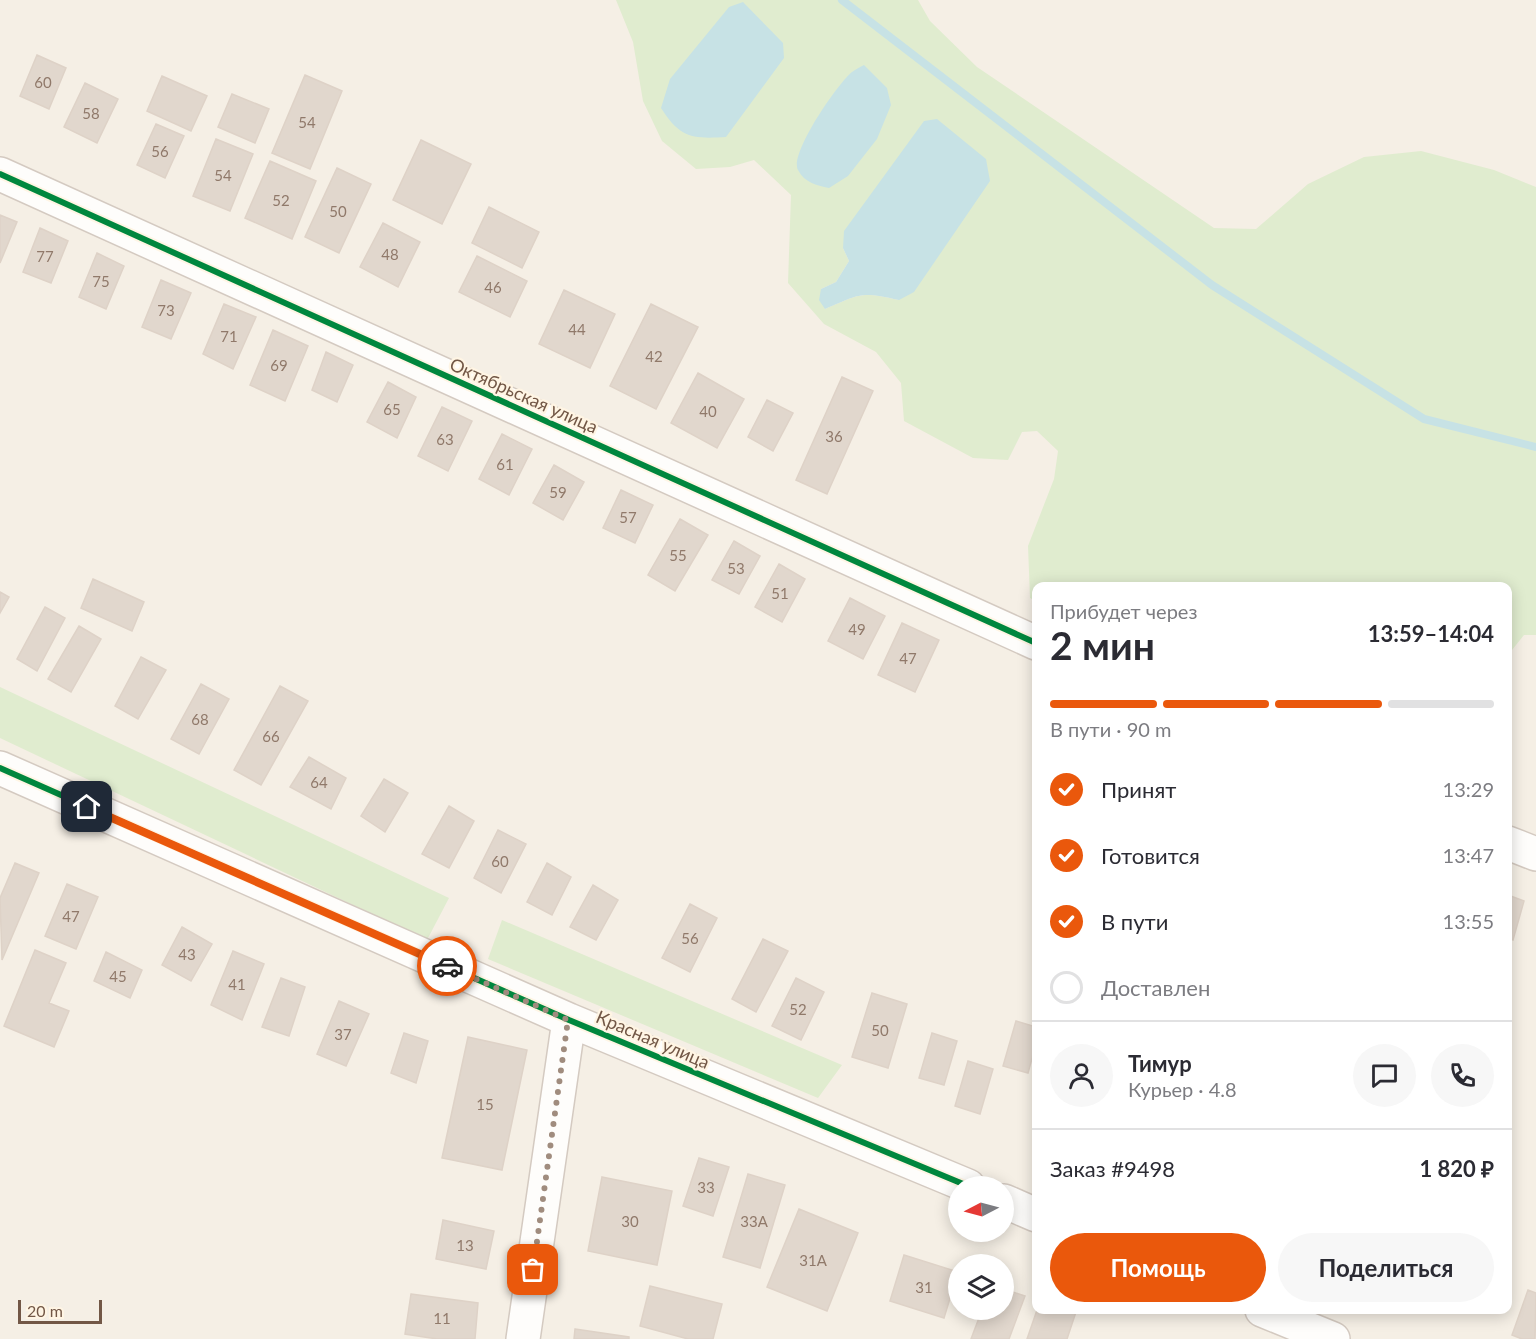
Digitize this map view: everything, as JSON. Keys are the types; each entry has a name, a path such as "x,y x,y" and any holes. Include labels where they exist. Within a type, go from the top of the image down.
{"street":[{"name":"Октябрьская улица","path":"0,174 1032,641"},
{"name":"Красная улица","path":"0,768 568,1020 948,1178"},
{"path":"1512,845 1536,854"},
{"path":"523,1339 568,1020"},
{"path":"1014,1205 1032,1213"},
{"path":"1272,1314 1333,1339"}],"green space":[{"path":"616,0 918,0 930,21 977,67 1214,228 1256,229 1308,184 1364,157 1421,151 1494,170 1536,187 1536,635 1524,635 1512,650 1512,582 1032,582 1032,599 1030,598 1028,546 1054,479 1058,451 1037,431 1022,432 1008,460 973,458 904,421 901,383 876,352 824,324 788,283 791,195 754,160 730,167 696,169 662,141 643,101 633,42","holes":["843,248 899,300 861,296 825,309 821,289 836,282 849,261"]},
{"path":"0,687 449,898 427,940 0,738"},
{"path":"502,920 842,1065 818,1098 488,959"}],"water":[{"path":"743,2 783,43 784,58 726,137 696,137 681,131 661,108 670,79 729,7"},
{"path":"864,65 887,88 891,105 877,139 848,176 829,188 811,183 798,170 797,162 807,135 836,90 852,72"},
{"path":"937,119 986,159 990,181 914,292 899,300 861,296 825,309 819,300 821,289 836,282 849,261 843,248 844,231 924,121"}],"building":[{"path":"37,55 66,68 49,109 20,96"},
{"path":"305,75 342,91 310,169 272,153"},
{"path":"162,76 207,96 191,131 147,111"},
{"path":"85,83 118,99 97,143 64,127"},
{"path":"232,94 269,109 255,143 218,127"},
{"path":"156,124 184,136 165,178 137,165"},
{"path":"216,139 253,154 230,211 193,196"},
{"path":"421,140 471,164 442,224 393,200"},
{"path":"270,161 316,181 292,239 245,218"},
{"path":"337,168 371,184 339,253 305,237"},
{"path":"489,207 539,232 522,268 472,243"},
{"path":"0,215 17,222 0,263"},
{"path":"383,223 420,242 398,287 360,267"},
{"path":"40,228 68,241 51,283 23,272"},
{"path":"97,253 124,266 106,309 79,297"},
{"path":"477,256 527,281 510,317 459,292"},
{"path":"161,280 191,293 171,339 142,327"},
{"path":"564,290 615,314 590,368 539,344"},
{"path":"224,304 256,317 233,369 203,354"},
{"path":"651,304 698,327 656,409 610,386"},
{"path":"273,330 308,346 285,401 250,385"},
{"path":"326,352 353,365 337,402 312,390"},
{"path":"698,373 744,399 717,448 671,423"},
{"path":"842,377 873,391 827,494 796,480"},
{"path":"388,382 416,397 397,438 367,422"},
{"path":"767,400 793,413 773,451 748,437"},
{"path":"442,407 472,421 448,471 418,456"},
{"path":"502,434 532,449 509,495 479,479"},
{"path":"554,465 584,482 563,520 533,503"},
{"path":"621,490 653,505 635,543 603,528"},
{"path":"680,519 708,535 675,591 648,575"},
{"path":"734,541 760,556 739,594 712,580"},
{"path":"779,564 805,579 782,622 755,607"},
{"path":"93,579 144,602 132,631 81,608"},
{"path":"0,592 9,597 0,613"},
{"path":"850,598 885,616 863,659 828,641"},
{"path":"45,607 65,618 37,671 17,659"},
{"path":"902,623 939,640 915,692 878,675"},
{"path":"79,626 101,639 71,692 48,679"},
{"path":"141,657 166,670 138,719 115,706"},
{"path":"201,684 229,699 199,754 171,739"},
{"path":"280,686 308,701 261,785 234,770"},
{"path":"309,757 346,778 331,809 290,787"},
{"path":"384,779 408,793 385,832 361,816"},
{"path":"449,806 474,821 449,868 422,854"},
{"path":"498,830 526,844 501,893 474,878"},
{"path":"15,863 39,873 2,960 0,898"},
{"path":"547,863 571,877 552,915 527,902"},
{"path":"67,884 98,897 76,949 45,936"},
{"path":"593,885 618,900 596,940 570,927"},
{"path":"1512,896 1524,901 1512,940"},
{"path":"690,904 717,918 690,972 662,958"},
{"path":"182,927 212,944 191,981 162,965"},
{"path":"763,939 788,951 756,1012 732,999"},
{"path":"35,950 66,963 49,1003 69,1011 54,1047 4,1026"},
{"path":"233,951 264,964 242,1020 211,1005"},
{"path":"106,952 142,970 130,998 94,981"},
{"path":"281,978 305,987 289,1036 262,1027"},
{"path":"796,978 824,992 801,1040 772,1026"},
{"path":"872,993 907,1004 888,1068 852,1057"},
{"path":"339,1001 369,1014 346,1066 317,1054"},
{"path":"1016,1021 1032,1026 1032,1058 1028,1073 1003,1066"},
{"path":"404,1033 428,1041 416,1083 391,1073"},
{"path":"932,1033 957,1041 944,1085 919,1078"},
{"path":"468,1037 527,1050 502,1170 442,1158"},
{"path":"968,1061 993,1069 980,1114 955,1106"},
{"path":"699,1158 729,1167 713,1216 683,1206"},
{"path":"748,1174 785,1185 760,1268 723,1257"},
{"path":"602,1177 672,1191 657,1265 588,1251"},
{"path":"799,1209 858,1233 827,1311 767,1287"},
{"path":"443,1220 494,1231 486,1269 436,1259"},
{"path":"904,1255 948,1269 948,1305 944,1318 890,1301"},
{"path":"650,1286 722,1304 713,1339 688,1339 640,1326"},
{"path":"1528,1290 1536,1293 1535,1339 1522,1339 1512,1335"},
{"path":"1014,1292 1025,1296 1009,1339 971,1339 978,1320 1014,1320"},
{"path":"411,1294 478,1303 475,1339 437,1339 405,1334"},
{"path":"1036,1314 1075,1314 1067,1339 1027,1339"},
{"path":"575,1329 629,1337 629,1339 574,1339"}],"waterway":[{"path":"842,0 1212,285 1424,419 1536,447"}],"cycle path":[{"path":"0,174 1032,641"},
{"path":"0,768 569,1020 948,1178"}],"way so far":[{"path":"447,966 568,1020 533,1270"}],"route":[{"path":"87,807 447,966"}]}
